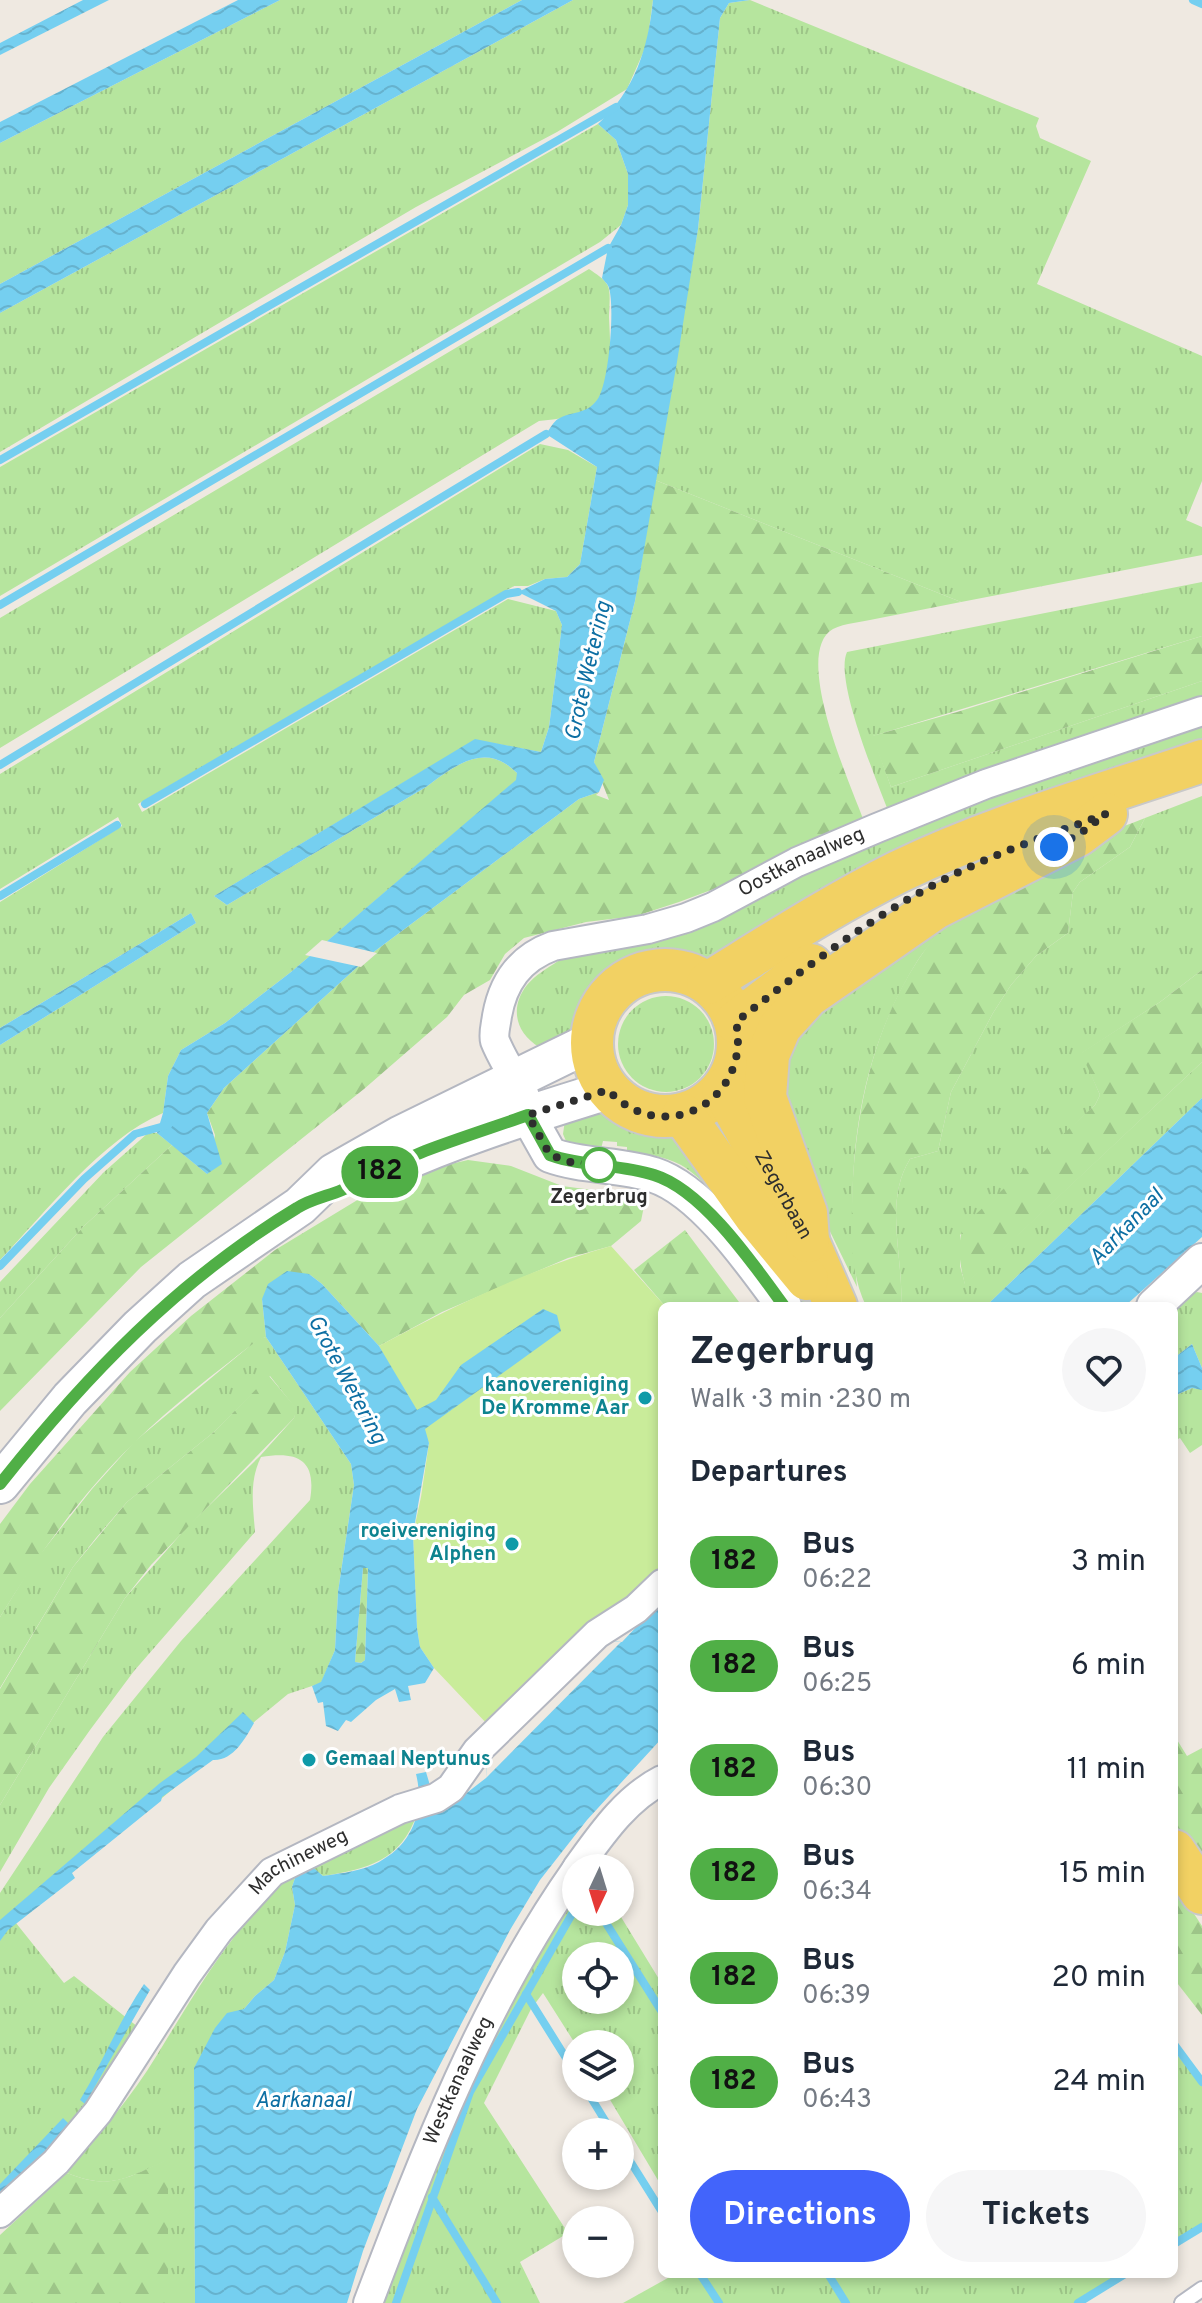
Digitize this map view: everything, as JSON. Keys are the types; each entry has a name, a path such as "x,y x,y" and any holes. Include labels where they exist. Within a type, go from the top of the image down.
{"main road":[{"path":"708,983 819,914 898,872 1004,827 1202,761"},
{"path":"736,1022 844,941 957,873 1013,848 1202,783"},
{"path":"808,1241 806,1213 765,1097 765,1068 780,1027 808,996 935,908 1078,835 1106,814"},
{"path":"654,971 676,971 708,983 727,1004 736,1022 737,1057 723,1089 705,1105 683,1115 642,1113 624,1104 608,1090 596,1067 591,1042 595,1020 606,999 632,978 654,971"},
{"path":"522,1098 591,1042"},
{"name":"Zegerbaan","path":"723,1089 808,1241 834,1302"},
{"path":"0,1484 70,1399 140,1327 192,1280 300,1206 334,1173 401,1135 522,1098 608,1090"},
{"name":"Zegerbaan","path":"683,1115 756,1217 826,1302"},
{"path":"1178,1857 1202,1893"}],"street":[{"name":"Oostkanaalweg","path":"522,1098 494,1038 501,997 513,973 539,952 553,946 648,929 686,918 797,862 986,784 1202,711"},
{"path":"522,1098 550,1155 570,1162 653,1175 677,1185 696,1199 781,1302"},
{"path":"1158,1302 1202,1261"},
{"name":"Machineweg","path":"0,2213 56,2162 98,2112 203,1952 272,1872 400,1809 426,1802 451,1788 477,1751 597,1634 636,1609 658,1588"},
{"name":"Westkanaalweg","path":"587,1854 600,1835 641,1791 658,1782"},
{"name":"Westkanaalweg","path":"368,2303 429,2144 484,2024 528,1943 562,1892"}],"lane":[{"path":"1182,2303 1202,2289"}],"green space":[{"path":"280,0 522,0 0,284 0,143"},
{"path":"573,0 653,0 647,44 627,89 557,132 416,207 0,452 0,313"},
{"path":"750,0 1039,118 1036,126 1040,138 1091,161 1037,284 1202,356 1202,481 1186,520 1202,527 1202,555 961,602 655,480 698,229 720,18 729,3"},
{"path":"598,124 616,140 628,174 628,205 621,225 600,242 0,596 0,467"},
{"path":"589,269 606,283 610,297 608,376 599,398 592,406 560,419 539,421 0,748 0,618"},
{"path":"540,444 568,450 597,467 580,564 567,577 514,586 138,804 142,812 508,599 556,611 562,625 549,727 541,752 475,740 214,896 227,905 460,764 482,758 494,759 517,773 517,780 291,972 225,1023 181,1050 168,1076 163,1113 118,1140 97,1158 0,1260 0,1045 196,923 191,913 0,1028 0,902 122,826 118,817 0,889 0,774"},
{"path":"655,480 961,602 843,625 833,629 822,643 818,664 828,721 864,821 746,877 679,902 636,916 586,922 524,938 505,954 490,980 464,995 447,1017 364,1089 141,1267 0,1411 0,1318 84,1226 172,1145 207,1174 215,1135 207,1113 224,1088 375,951 579,799 599,792 596,795 609,800 594,762 635,601"},
{"path":"1202,582 1202,636 873,736 891,787 1202,681 1202,707 889,813 851,707 846,684 847,652"},
{"path":"1202,636 1202,681 891,787 872,736"},
{"path":"1202,720 1202,754 708,964 658,960 630,968 601,994 581,1032 539,1047 520,1027 517,1011 521,994 534,978 558,961 824,863 927,819"},
{"path":"1202,796 1202,970 1160,1002 1082,1053 1100,1095 1095,1105 960,1235 960,1266 965,1284 1202,1062 1202,1098 990,1302 901,1302 896,1212 902,1176 910,1159 938,1151 951,1092 993,1013 1011,985 1036,956 1068,933 1073,892 1080,882 1130,847 1145,818"},
{"path":"1145,818 1130,847 1080,882 1073,892 1068,933 1036,956 1011,985 993,1013 951,1092 938,1151 910,1159 902,1176 896,1212 901,1302 864,1302 857,1282 852,1244 854,1165 866,1085 892,1009 910,973 933,939 960,909 1039,861"},
{"path":"961,908 918,960 897,998 880,1037 868,1077 854,1159 857,1287 804,1178 777,1095 797,1026"},
{"path":"1202,970 1202,1062 965,1285 959,1247 964,1225 1095,1105 1100,1095 1081,1053 1160,1002"},
{"path":"666,996 684,1000 700,1010 710,1026 714,1044 710,1062 700,1078 684,1088 666,1092 648,1088 632,1078 622,1062 618,1044 622,1026 632,1010 648,1000"},
{"path":"592,1109 671,1129 778,1259 809,1302 799,1302 729,1210 696,1176 681,1165 661,1157 627,1151 627,1147 617,1146 617,1142 603,1141 601,1149 568,1146 563,1134 565,1120"},
{"path":"148,1133 157,1133 172,1145 84,1226 0,1318 0,1282 104,1172"},
{"path":"468,1160 511,1166 562,1186 623,1194 644,1206 641,1221 611,1246 568,1258 442,1312 379,1346 309,1274 262,1299 266,1337 258,1340 149,1428 97,1482 62,1525 0,1617 0,1524 30,1484 130,1372 191,1316 275,1250 364,1196 438,1167"},
{"path":"685,1230 739,1302 662,1302 634,1270"},
{"path":"611,1246 661,1302 658,1302 658,1578 489,1726 434,1668 420,1647 413,1534 429,1443 379,1346 492,1290"},
{"path":"1202,1293 1202,1368 1192,1344 1178,1355 1178,1303 1184,1297"},
{"path":"266,1337 351,1464 354,1485 338,1592 335,1650 321,1683 288,1694 30,1907 16,1923 64,1983 74,1976 138,2027 69,2131 0,2200 0,1893 103,1737 181,1641 310,1500 310,1475 302,1461 285,1455 261,1457 253,1484 255,1532 134,1671 49,1788 0,1872 0,1805 125,1598 187,1527 294,1418 296,1409 270,1376 214,1432 127,1502 73,1567 0,1688 0,1617 34,1562 134,1442 258,1339"},
{"path":"269,1376 297,1409 294,1418 151,1565 125,1598 0,1805 0,1689 73,1567 127,1502 214,1432"},
{"path":"1192,1388 1202,1389 1202,1445 1190,1453 1178,1439 1178,1394"},
{"path":"368,1567 365,1660 361,1663 355,1662 363,1568"},
{"path":"1178,1741 1187,1756 1202,1748 1202,1867 1178,1830"},
{"path":"417,1814 402,1843 368,1866 323,1876 309,1865"},
{"path":"298,1869 292,1887 295,1905 285,1952 274,1980 255,1996 194,2068 195,2303 168,2303 168,2160 119,2180 96,2181 67,2173 137,2086 237,1933"},
{"path":"1178,1889 1202,1926 1202,2015 1178,1984"},
{"path":"562,1916 562,1926 627,1926 658,1977 658,2180 634,2140 634,2118 621,2118 611,2102 634,2102 634,2030 566,2030 543,1993 531,2009 484,2103 562,2224 562,2237 520,2262 540,2303 377,2303 455,2107 520,1983"},
{"path":"1178,2056 1202,2085 1202,2230 1178,2245"},
{"path":"168,2159 168,2303 0,2303 0,2235 67,2173 96,2181 119,2180"},
{"path":"668,2278 1124,2278 1084,2303 623,2303"}],"water":[{"path":"83,0 109,0 0,55 0,43"},
{"path":"238,0 280,0 0,143 0,122"},
{"path":"522,0 573,0 0,313 0,284"},
{"name":"Grote Wetering","path":"653,0 750,0 729,3 720,18 698,229 677,362 635,601 594,762 604,780 599,792 579,799 375,951 224,1088 207,1113 222,1164 207,1174 157,1133 168,1076 181,1050 225,1023 291,972 516,780 517,773 494,759 482,758 460,764 227,905 214,896 475,739 541,752 549,727 562,625 556,611 518,592 545,579 567,577 580,564 597,467 546,434 558,419 593,405 605,379 610,346 611,298 602,278 608,248 628,205 628,174 616,140 598,124 622,97 638,68 648,35"},
{"path":"191,913 196,923 0,1045 0,1028"},
{"name":"Aarkanaal","path":"1202,1098 1202,1237 1129,1302 990,1302"},
{"name":"Grote Wetering","path":"287,1271 309,1274 322,1284 379,1346 417,1410 436,1400 461,1365 543,1309 557,1315 561,1331 425,1429 429,1443 413,1534 417,1628 420,1647 434,1668 425,1683 408,1686 411,1700 399,1702 395,1689 376,1700 351,1722 346,1720 338,1731 326,1726 323,1702 318,1703 312,1686 321,1682 335,1650 338,1592 354,1485 351,1464 266,1337 262,1299 268,1284","holes":["363,1568 368,1568 365,1660 361,1663 355,1662"]},
{"path":"1192,1344 1202,1368 1202,1390 1192,1388 1178,1394 1178,1355"},
{"name":"Aarkanaal","path":"658,1604 658,1742 587,1820 540,1880 510,1930 417,2109 363,2251 347,2303 195,2303 194,2068 215,2028 227,2013 244,2009 274,1980 285,1952 295,1905 292,1887 298,1869 309,1864 323,1876 338,1874 366,1868 391,1855 414,1825 419,1800 416,1774 426,1772 432,1792 447,1803 464,1795 486,1778 487,1754 601,1640 622,1642"},
{"path":"243,1712 254,1723 232,1753 213,1760 162,1797 161,1801 72,1873 75,1878 8,1930 0,1941 0,1920 160,1783 196,1757"},
{"path":"144,1984 150,1990 85,2104 80,2100"},
{"path":"63,2118 69,2124 41,2156 0,2194 0,2184"}],"pier":[{"path":"322,940 377,953 361,967 305,955"},
{"path":"601,1640 621,1642 486,1778 487,1754"}],"waterway":[{"path":"1193,0 1202,4"},
{"path":"0,460 616,107"},
{"path":"0,605 608,248"},
{"path":"0,765 546,434"},
{"path":"145,804 506,594 518,592"},
{"path":"0,896 117,825"},
{"path":"0,1266 84,1179 135,1134 168,1125"},
{"path":"396,2303 470,2092 565,1926"},
{"path":"608,1926 658,2006"},
{"path":"526,1994 562,2052"},
{"path":"1178,2049 1202,2082"},
{"path":"594,2102 603,2118"},
{"path":"634,2167 658,2206"},
{"path":"432,2197 497,2303"},
{"path":"1178,2242 1202,2227"},
{"path":"703,2278 719,2303"},
{"path":"830,2278 846,2303"},
{"path":"1078,2303 1119,2278"}],"bus line":[{"name":"182","path":"0,1484 70,1399 140,1327 192,1280 250,1239 300,1206 343,1190 424,1152 528,1115 550,1155 570,1162 653,1175 677,1185 696,1199 781,1302"}],"place":[{"name":"Zegerbrug","path":"599,1165"},
{"name":"kanovereniging De Kromme Aar","path":"645,1398"},
{"name":"roeivereniging Alphen","path":"512,1544"},
{"name":"Gemaal Neptunus","path":"309,1760"}],"route":[{"path":"599,1165 570,1162 550,1155 528,1115 608,1090 615,1098 642,1113 672,1116 694,1111 715,1098 729,1079 739,1045 736,1022 844,941 957,873 1013,848 1106,814 1078,835 1054,847"}]}
